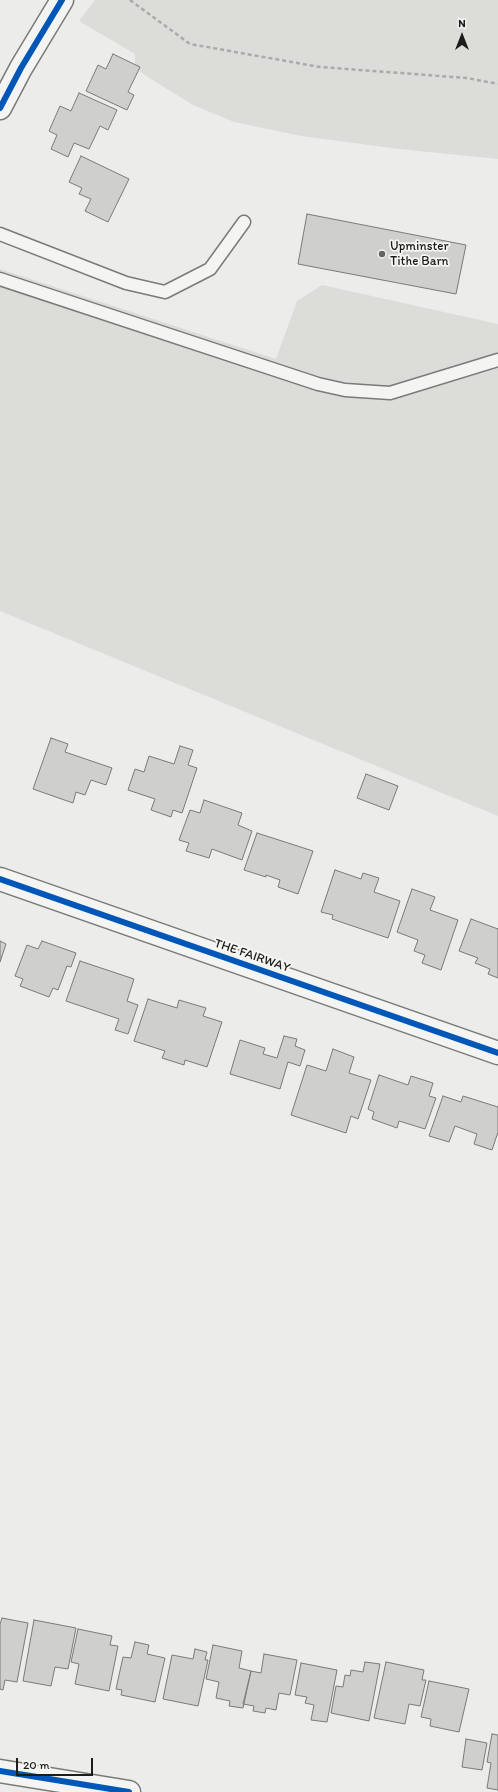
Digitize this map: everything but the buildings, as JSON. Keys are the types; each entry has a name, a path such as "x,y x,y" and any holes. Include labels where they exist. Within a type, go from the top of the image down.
{"street":[{"path":"0,108 21,68 62,0"},
{"name":"THE FAIRWAY","path":"0,879 498,1053"},
{"path":"0,1771 129,1792"}],"lane":[{"path":"0,234 126,283 165,292 210,269 244,222"},
{"path":"0,279 318,384 345,390 390,393 498,360"}],"path":[{"path":"130,0 190,44 320,67 467,78 498,84"}],"shaded area":[{"path":"95,0 498,0 498,159 399,149 301,136 234,122 193,105 146,76 135,67 135,54 79,21"},
{"path":"0,269 276,359 297,301 322,285 498,324 498,816 0,611"}],"cycle path":[{"path":"0,108 21,68 62,0"},
{"path":"0,879 498,1053"},
{"path":"0,1771 129,1792"}],"place":[{"name":"Upminster Tithe Barn","path":"382,254"}]}
